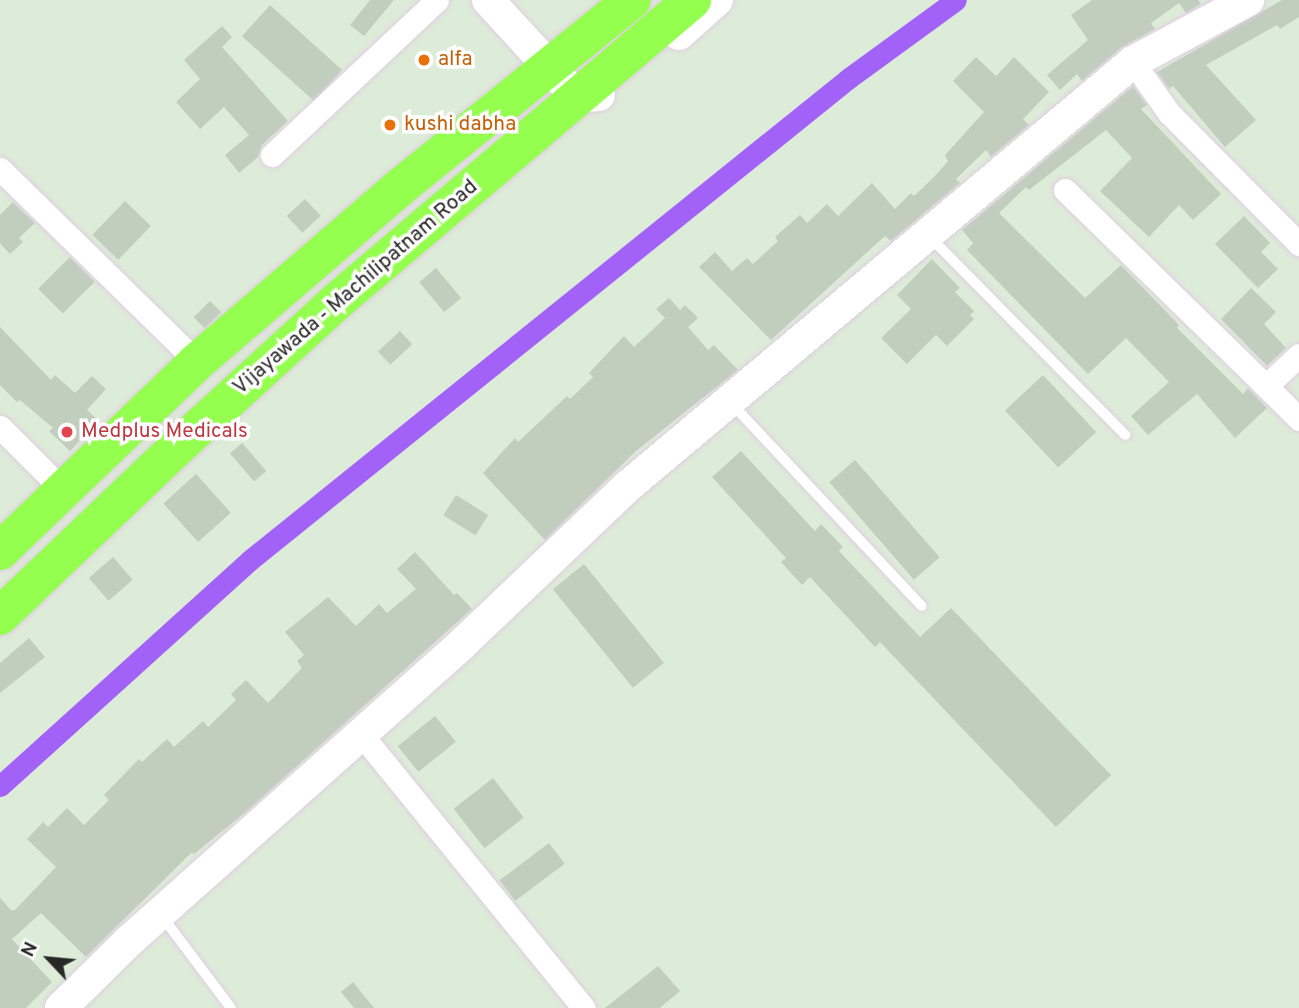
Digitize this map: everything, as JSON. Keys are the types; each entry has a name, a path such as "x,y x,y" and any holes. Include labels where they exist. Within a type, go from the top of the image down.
{"highway":[{"path":"0,551 197,362 398,188 551,68 632,0"},
{"name":"Vijayawada - Machilipatnam Road","path":"0,616 183,442 336,302 692,0"},
{"path":"398,188 424,227"}],"street":[{"path":"272,155 437,0"},
{"path":"488,0 577,97 600,94 623,82 717,0"},
{"path":"61,1008 160,913 462,644 628,486 1133,62 1248,0"},
{"path":"1133,62 1169,113 1299,244"},
{"path":"0,169 197,362"},
{"path":"1065,190 1299,419"},
{"path":"1266,386 1299,355"},
{"path":"0,427 62,489"},
{"path":"361,734 583,1008"}],"lane":[{"path":"927,234 1125,435"},
{"path":"729,401 922,606"},
{"path":"160,913 231,1008"}],"building":[{"path":"370,0 394,0 364,36 350,25"},
{"path":"1092,0 1198,0 1201,4 1186,13 1179,3 1151,23 1155,29 1121,48 1082,81 1077,74 1060,90 1047,75 1088,40 1071,15"},
{"path":"1282,0 1299,0 1299,17 1280,29 1277,25 1206,65 1256,120 1225,147 1173,86 1169,89 1157,72"},
{"path":"270,5 342,70 314,101 242,36"},
{"path":"222,26 232,37 222,47 288,121 262,145 258,157 239,173 225,155 249,135 224,107 200,129 176,102 200,79 184,60"},
{"path":"976,57 996,76 1014,57 1049,92 1023,119 1029,125 991,157 986,150 956,179 960,183 891,241 885,236 771,340 699,267 715,252 732,271 747,258 753,264 778,241 775,237 800,215 807,223 827,204 838,216 872,183 895,209 911,193 914,196 948,161 945,155 984,112 953,81"},
{"path":"1133,86 1147,105 1141,109 1221,194 1193,220 1179,205 1149,237 1100,191 1132,158 1106,130 1029,190 1026,187 999,213 1085,298 1121,265 1179,325 1177,328 1243,394 1248,388 1267,408 1235,438 1197,394 1148,435 1131,416 1169,382 1126,338 1088,374 967,250 973,243 962,230"},
{"path":"305,199 321,216 302,233 287,216"},
{"path":"125,201 151,226 118,260 92,235"},
{"path":"13,202 35,223 19,238 23,242 10,254 0,243 0,215"},
{"path":"1244,216 1270,243 1261,252 1278,269 1258,288 1215,244"},
{"path":"70,257 95,282 63,314 38,289"},
{"path":"932,259 960,288 955,292 974,311 970,315 974,319 947,346 936,335 907,364 881,338 911,309 897,295"},
{"path":"436,268 461,298 444,312 419,282"},
{"path":"1251,288 1276,312 1264,324 1286,348 1267,366 1221,319"},
{"path":"669,298 680,310 685,305 698,318 688,327 708,350 714,345 738,370 636,451 545,540 483,473 515,438 518,442 567,396 570,399 593,377 589,373 624,336 634,347 665,318 656,309"},
{"path":"210,301 221,312 205,329 194,317"},
{"path":"0,327 51,380 55,375 75,393 92,376 106,389 87,410 99,421 70,451 49,431 53,428 20,400 17,402 0,385"},
{"path":"400,331 412,344 390,365 378,351"},
{"path":"1043,375 1096,432 1058,468 1005,410"},
{"path":"242,443 266,471 254,481 230,453"},
{"path":"741,451 815,531 821,524 843,547 839,551 920,637 951,608 1111,775 1056,827 880,642 875,647 810,577 802,585 781,562 786,558 712,477"},
{"path":"855,460 940,557 914,580 829,482"},
{"path":"196,474 231,513 198,542 163,503"},
{"path":"456,495 488,515 476,535 443,515"},
{"path":"415,552 454,595 457,593 472,609 247,811 194,854 192,852 86,957 41,913 12,939 52,982 26,1008 0,1008 0,898 11,910 15,910 56,867 27,839 43,822 48,827 67,808 84,825 109,800 104,795 139,759 142,762 167,739 174,747 203,721 208,727 236,700 231,694 246,680 268,703 302,668 297,661 304,655 285,632 328,597 356,626 379,604 387,613 416,589 397,569"},
{"path":"113,557 133,580 109,601 89,578"},
{"path":"584,564 664,663 633,688 553,589"},
{"path":"29,638 45,657 0,693 0,663"},
{"path":"435,716 456,742 418,772 398,746"},
{"path":"493,778 524,817 484,848 454,809"},
{"path":"549,843 565,864 515,901 499,880"},
{"path":"658,966 680,991 660,1008 605,1008"},
{"path":"353,982 374,1008 354,1008 341,992"}],"waterway":[{"path":"0,786 250,560 849,78 956,0"}],"place":[{"name":"alfa","path":"424,60"},
{"name":"kushi dabha","path":"390,125"},
{"name":"Medplus Medicals","path":"67,432"}]}
